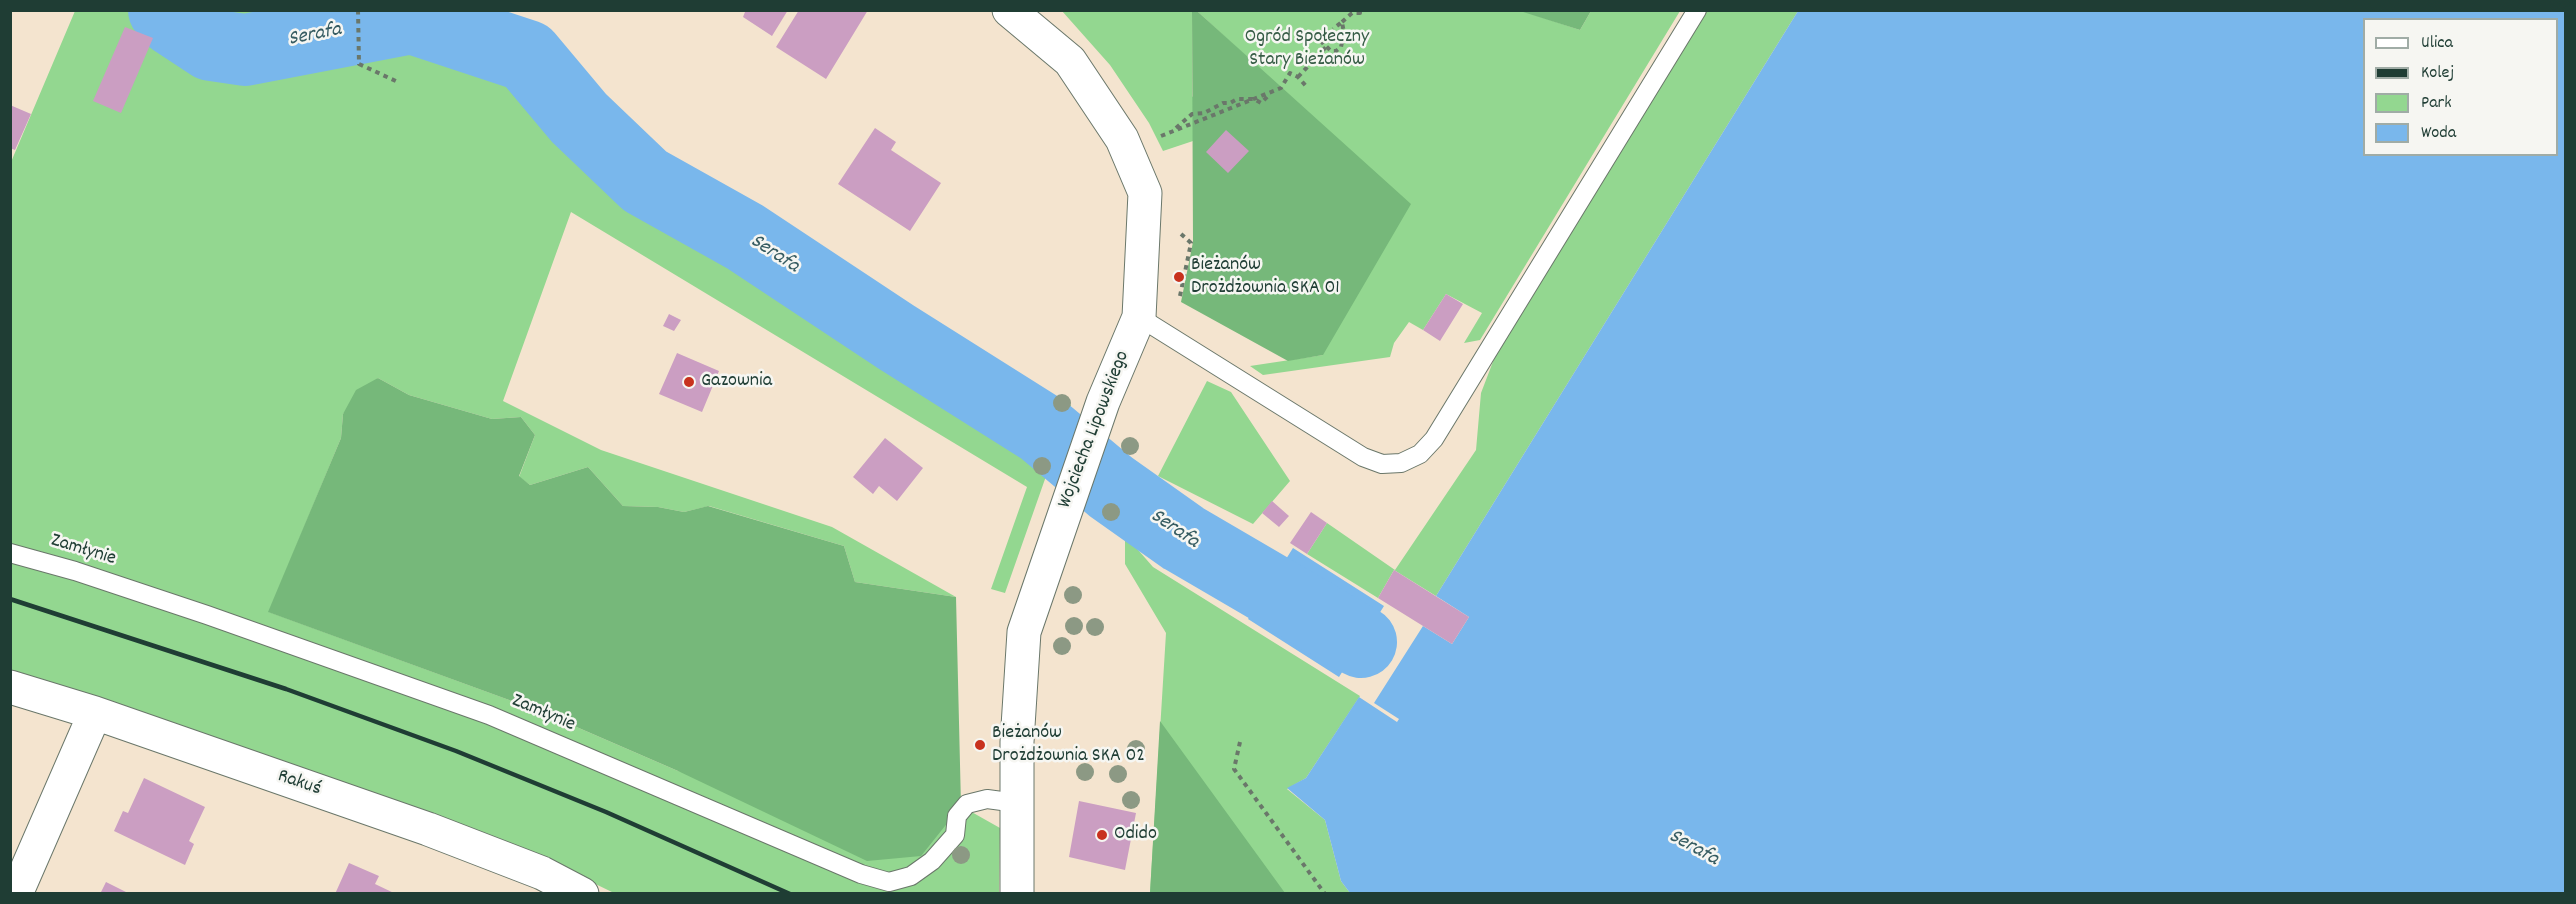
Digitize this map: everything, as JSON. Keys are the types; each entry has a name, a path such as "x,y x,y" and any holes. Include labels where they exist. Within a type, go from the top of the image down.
{"street":[{"name":"Wojciecha Lipowskiego","path":"1010,10 1070,61 1122,139 1145,193 1139,317 1104,402 1024,632 1017,742 1017,894"},
{"name":"Rakuś","path":"10,687 95,713 429,829 538,883 582,894"},
{"path":"16,894 95,713"}],"lane":[{"path":"1139,317 1363,457 1382,464 1401,463 1420,454 1434,439 1697,10"},
{"name":"Zamłynie","path":"10,553 75,571 163,600 489,715 861,874 889,882 911,876 933,861 955,835 957,816 967,804 987,799 1017,803"}],"path":[{"path":"358,10 359,64 398,82"},
{"path":"1333,29 1352,13 1360,13 1360,10"},
{"path":"1298,77 1326,47 1322,42 1331,51 1336,51 1341,47 1344,33 1342,22"},
{"path":"1254,99 1237,99 1204,113 1192,114 1179,126 1160,136 1254,99 1281,88 1290,73 1298,77 1306,86"},
{"path":"1240,742 1234,770 1325,894"}],"green space":[{"path":"470,10 529,32 576,64 614,121 659,162 773,224 1039,396 1071,405 1005,593 991,589 1027,487 571,212 503,401 601,450 832,527 956,597 855,582 844,546 709,506 684,512 658,507 623,506 588,467 530,485 519,477 535,435 521,417 492,419 409,395 378,378 343,414 341,438 269,612 542,712 678,771 961,806 1000,828 999,893 614,893 546,860 433,813 11,675 11,162 75,11"},
{"name":"Ogród Społeczny Stary Bieżanów","path":"1520,10 1580,30 1591,11 1680,11 1480,340 1464,343 1482,313 1446,294 1423,330 1409,322 1394,343 1390,357 1263,375 1250,366 1323,355 1226,130 1163,151 1149,123 1110,65 1062,11 1192,11 1192,97 1249,59 1197,11"},
{"path":"1192,11 1197,11 1411,204 1323,355 1288,361 1181,302 1193,242"},
{"path":"1520,11 1591,11 1580,30"},
{"path":"1707,11 1798,11 1436,596 1394,570 1378,598 1307,554 1327,523 1395,570 1476,450 1481,393 1494,359"},
{"path":"378,378 409,395 492,419 521,417 535,435 519,476 530,485 588,467 623,506 658,507 684,512 708,506 844,546 855,582 956,597 961,806 921,856 867,861 678,771 542,712 268,612 341,438 343,414 356,390"},
{"path":"1207,381 1231,392 1290,481 1253,524 1158,476"},
{"path":"1125,535 1153,567 1360,696 1306,778 1287,789 1325,820 1341,881 1350,893 1150,893 1166,633 1125,564"},
{"path":"1160,721 1285,893 1150,893"}],"water":[{"path":"1798,11 2565,11 2565,893 1350,893 1341,881 1325,820 1287,788 1306,778 1359,697 1397,722 1399,719 1374,703 1423,626 1452,644 1469,617 1436,596"},
{"path":"1293,548 1384,606 1339,677 1248,619"}],"building":[{"path":"743,10 788,10 772,36 743,17 745,12"},
{"path":"799,10 868,10 826,79 776,47"},
{"path":"125,27 153,38 121,113 93,101"},
{"path":"10,105 31,114 15,150 10,148"},
{"path":"875,128 896,142 891,150 941,183 910,231 838,184"},
{"path":"1226,130 1249,151 1228,173 1206,152"},
{"path":"1446,294 1463,304 1440,341 1423,330"},
{"path":"669,314 681,320 674,331 663,326"},
{"name":"Gazownia","path":"677,353 719,371 702,412 659,394"},
{"path":"885,438 923,468 897,501 879,486 873,494 853,477"},
{"path":"1272,501 1289,516 1279,527 1262,513"},
{"path":"1311,512 1327,523 1307,554 1290,543"},
{"path":"1394,570 1469,617 1452,644 1378,598"},
{"path":"144,778 205,807 189,841 194,844 185,865 114,831 123,811 128,813"},
{"name":"Odido","path":"1079,801 1136,813 1125,870 1069,857"},
{"path":"349,863 379,876 375,884 396,894 335,894"},
{"path":"106,882 130,894 100,894"}],"waterway":[{"name":"Serafa","path":"164,10 173,20 211,45 245,50 412,18 527,56 579,118 645,181 745,237 896,337 1042,429 1111,487 1183,538 1361,642"}],"railway":[{"path":"10,599 286,689 456,751 606,812 790,894"}],"place":[{"name":"Bieżanów Drożdżownia SKA 01","path":"1179,277"},
{"name":"Gazownia","path":"689,382"},
{"name":"Bieżanów Drożdżownia SKA 02","path":"980,745"},
{"name":"Odido","path":"1102,835"}]}
